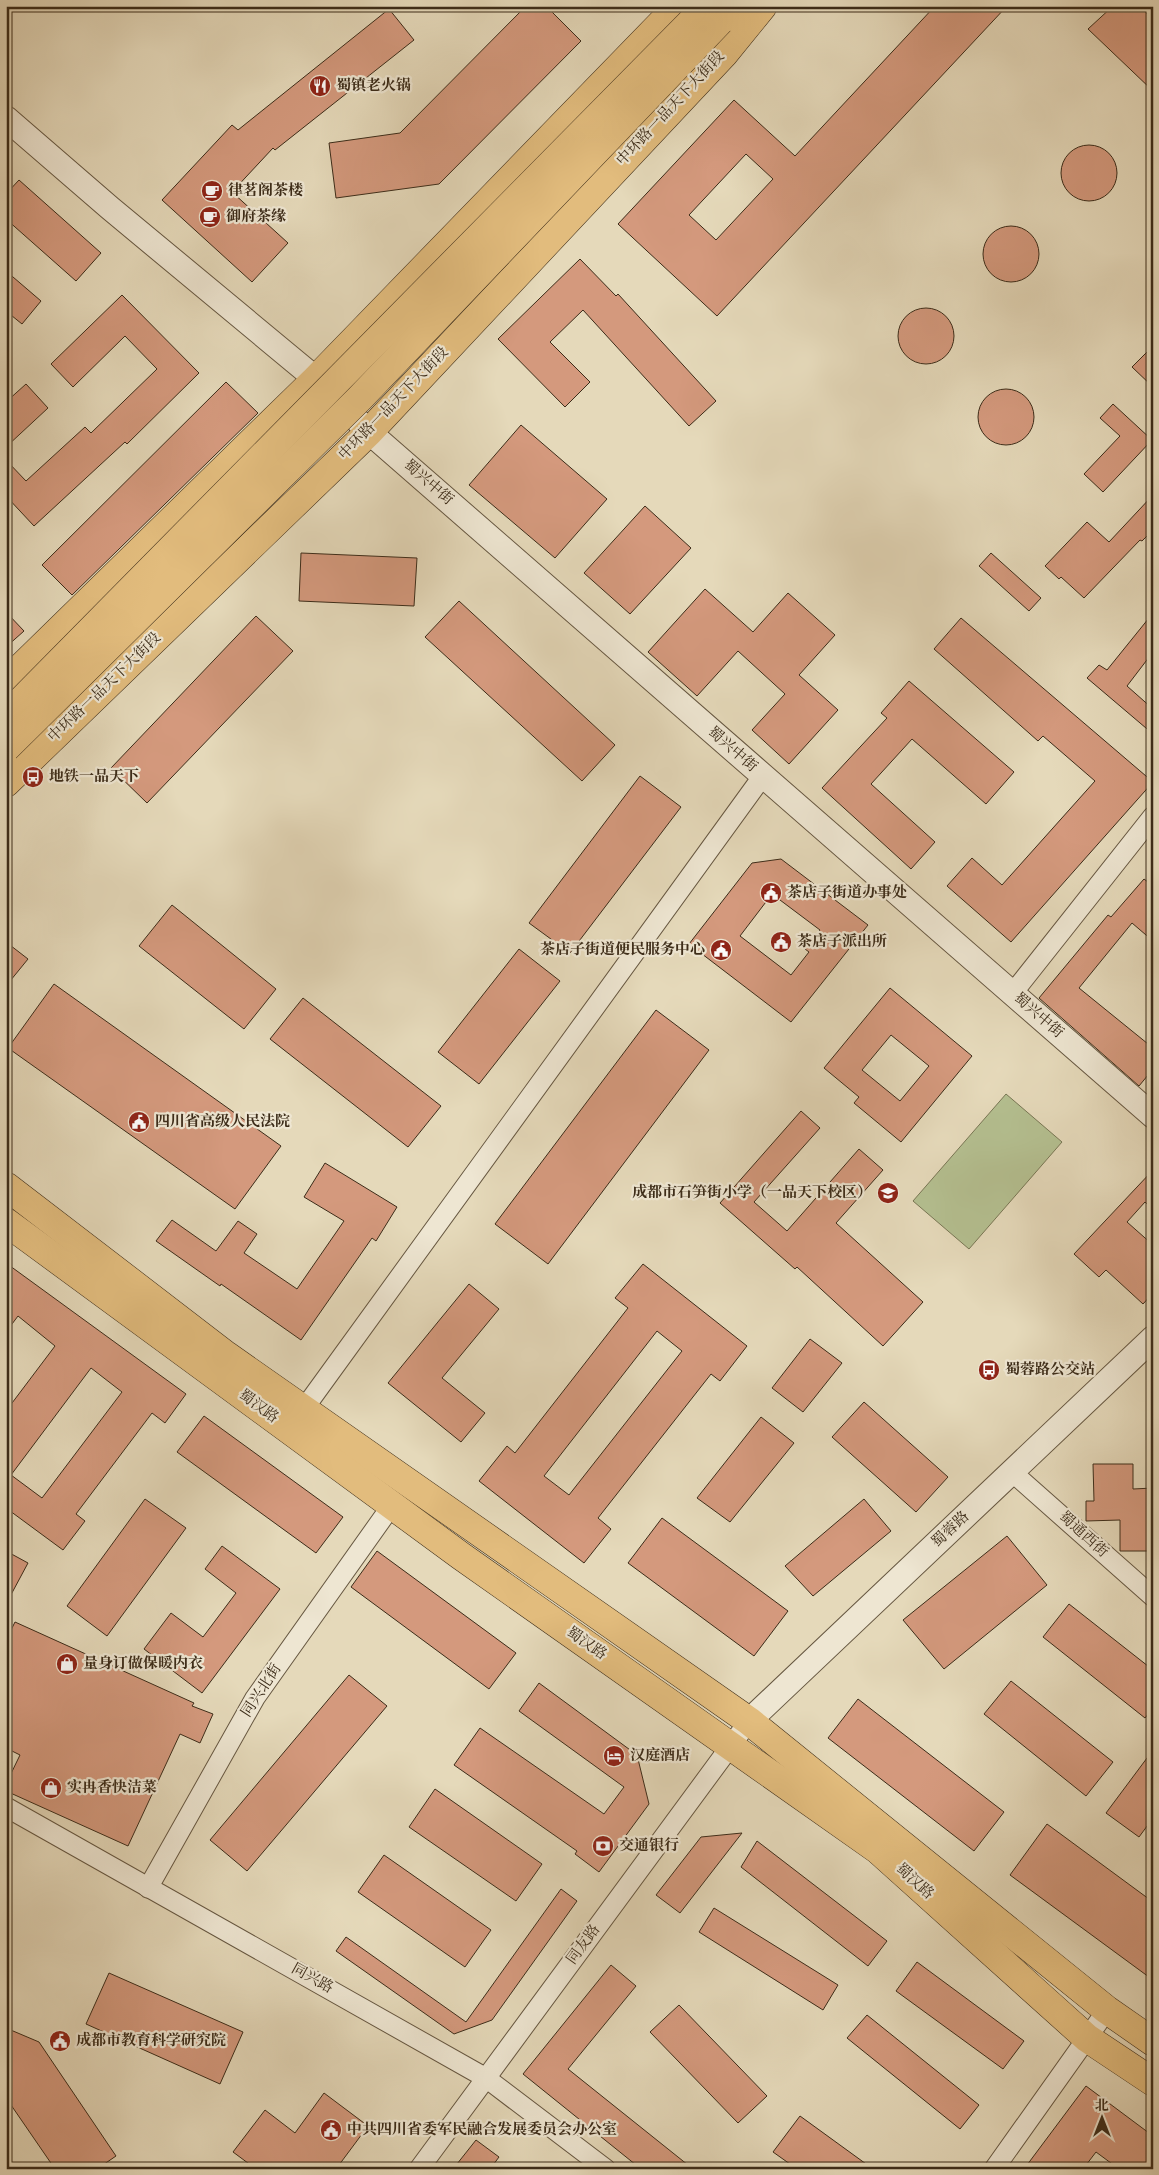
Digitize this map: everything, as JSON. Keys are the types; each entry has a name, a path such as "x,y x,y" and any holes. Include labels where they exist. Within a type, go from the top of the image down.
{"main road":[{"path":"6,682 316,379 678,6"},
{"name":"中环路一品天下大街段","path":"6,784 369,432 724,54 763,6"},
{"path":"6,716 717,10"},
{"path":"6,748 360,398 717,10"},
{"name":"蜀汉路","path":"6,1186 226,1355 749,1721 1107,2010 1153,2042"},
{"name":"蜀汉路","path":"6,1222 392,1505 878,1850 1087,2038 1153,2082"}],"street":[{"name":"蜀兴中街","path":"6,118 110,208 316,379 369,432 762,777 1153,1116"},
{"path":"303,1410 762,777"},
{"path":"1012,994 1153,816"},
{"name":"蜀蓉路","path":"749,1721 1153,1338"},
{"name":"蜀通西街","path":"1012,1472 1153,1598"},
{"name":"同兴北街","path":"148,1888 255,1698 392,1505"},
{"name":"同友路","path":"419,2169 749,1721"},
{"name":"同兴路","path":"6,1807 486,2078 606,2169"},
{"path":"994,2169 1107,2010"}],"green space":[{"path":"1006,1094 1062,1142 969,1249 913,1201"}],"building":[{"path":"526,6 546,6 581,41 439,184 336,198 329,143 400,133"},
{"path":"935,6 1007,6 717,316 618,224 734,100 795,156","holes":["746,154 773,179 716,240 689,215"]},
{"path":"1113,6 1140,6 1153,20 1153,91 1088,29"},
{"path":"389,9 414,40 275,150 273,148 232,192 288,243 252,282 162,200 232,125 238,130"},
{"path":"1083,145 1095,145 1105,149 1113,157 1117,173 1113,189 1105,197 1095,201 1083,201 1073,197 1065,189 1061,179 1061,167 1065,157 1073,149"},
{"path":"19,180 101,253 76,281 6,219 6,194"},
{"path":"1005,226 1017,226 1027,230 1035,238 1039,254 1035,270 1027,278 1017,282 1005,282 995,278 987,270 983,260 983,248 987,238 995,230"},
{"path":"580,259 616,296 618,294 716,401 689,426 583,310 550,342 590,382 565,407 498,339"},
{"path":"6,271 41,301 22,324 6,311"},
{"path":"122,295 199,373 127,444 125,442 34,526 6,496 6,460 26,481 85,427 91,433 157,369 125,336 73,387 51,364"},
{"path":"920,308 932,308 942,312 950,320 954,336 950,352 942,360 932,364 920,364 910,360 902,352 898,342 898,330 902,320 910,312"},
{"path":"1153,346 1153,387 1132,367"},
{"path":"226,382 258,413 72,595 42,565"},
{"path":"26,384 48,408 6,447 6,402"},
{"path":"1000,389 1012,389 1022,393 1030,401 1034,417 1030,433 1022,441 1012,445 1000,445 990,441 982,433 978,423 978,411 982,401 990,393"},
{"path":"1113,404 1152,440 1103,492 1084,474 1120,436 1100,418"},
{"path":"521,425 607,499 555,558 469,485"},
{"path":"1153,495 1153,530 1142,541 1140,540 1084,598 1061,577 1059,579 1045,566 1087,522 1109,542"},
{"path":"645,506 691,548 630,614 584,573"},
{"path":"301,553 417,558 414,606 299,601"},
{"path":"991,553 1041,598 1029,611 979,566"},
{"path":"705,589 753,632 788,593 835,635 799,675 838,710 789,764 752,730 785,694 738,651 697,696 648,652"},
{"path":"459,601 615,745 582,781 425,637"},
{"path":"6,612 24,631 6,647"},
{"path":"1153,613 1153,652 1127,686 1153,709 1153,734 1087,678 1099,665 1107,670"},
{"path":"256,616 293,651 147,803 111,768"},
{"path":"961,618 1153,782 1011,942 947,886 972,858 1002,885 1095,781 1043,736 1038,741 934,649"},
{"path":"909,681 1014,772 986,804 912,739 871,784 935,842 911,869 822,788 887,718 881,713"},
{"path":"640,776 681,807 570,953 529,923"},
{"path":"781,859 868,925 791,1022 689,944 752,863","holes":["772,894 820,930 805,949 809,952 791,975 740,936"]},
{"path":"1144,879 1153,886 1153,941 1132,923 1079,988 1153,1048 1153,1069 1139,1086 1039,998 1108,915 1111,917"},
{"path":"172,905 276,989 244,1029 139,946"},
{"path":"6,942 28,959 6,986"},
{"path":"519,949 560,981 479,1084 438,1052"},
{"path":"54,984 281,1146 235,1209 8,1048"},
{"path":"890,988 972,1056 901,1142 854,1103 859,1097 824,1068","holes":["891,1035 929,1066 900,1101 862,1070"]},
{"path":"303,998 441,1106 408,1147 270,1039"},
{"path":"656,1010 709,1050 548,1264 495,1224"},
{"path":"801,1111 820,1128 754,1202 787,1231 859,1149 883,1170 836,1223 923,1302 883,1346 797,1267 795,1269 720,1203"},
{"path":"325,1163 397,1207 376,1241 372,1238 301,1340 156,1241 172,1220 216,1251 238,1221 257,1234 244,1253 297,1289 344,1221 304,1197"},
{"path":"1153,1170 1153,1210 1145,1202 1127,1222 1153,1245 1153,1293 1143,1304 1106,1270 1099,1277 1074,1254"},
{"path":"6,1263 186,1394 165,1423 152,1413 76,1514 85,1521 63,1550 6,1508 6,1411 55,1346 18,1316 6,1332","holes":["91,1368 122,1392 42,1498 11,1475"]},
{"path":"643,1264 747,1346 720,1381 711,1374 598,1518 611,1529 584,1563 479,1481 507,1446 515,1453 628,1308 615,1298","holes":["657,1331 682,1351 569,1495 544,1476"]},
{"path":"469,1284 499,1309 442,1378 485,1413 461,1442 388,1383"},
{"path":"810,1339 842,1363 803,1412 772,1388"},
{"path":"864,1402 948,1477 916,1512 832,1437"},
{"path":"204,1416 343,1517 316,1553 177,1452"},
{"path":"761,1417 794,1443 730,1522 697,1498"},
{"path":"1093,1464 1133,1464 1133,1489 1153,1488 1153,1551 1120,1551 1120,1520 1086,1521 1086,1501 1094,1501"},
{"path":"145,1499 186,1528 107,1636 67,1606"},
{"path":"864,1499 891,1531 813,1596 785,1566"},
{"path":"662,1518 788,1611 754,1656 628,1563"},
{"path":"1007,1536 1047,1585 944,1669 903,1620"},
{"path":"222,1546 280,1589 202,1693 144,1649 171,1613 203,1637 236,1593 205,1569"},
{"path":"6,1551 28,1563 6,1604"},
{"path":"377,1551 516,1653 489,1689 351,1587"},
{"path":"1069,1604 1153,1670 1153,1708 1145,1718 1043,1637"},
{"path":"15,1622 194,1703 192,1706 213,1714 200,1743 180,1734 128,1846 6,1791 6,1784 20,1755 6,1748 6,1640"},
{"path":"349,1675 387,1706 247,1871 210,1840"},
{"path":"1011,1681 1113,1762 1086,1796 984,1714"},
{"path":"539,1683 637,1755 649,1804 599,1872 575,1854 577,1851 454,1765 480,1728 604,1814 624,1787 519,1711"},
{"path":"858,1699 1004,1812 974,1851 828,1738"},
{"path":"1153,1750 1153,1818 1139,1837 1106,1813"},
{"path":"435,1789 542,1864 516,1901 409,1827"},
{"path":"1047,1824 1153,1902 1153,1980 1010,1875"},
{"path":"742,1833 680,1913 656,1895 701,1837"},
{"path":"757,1841 887,1941 868,1966 741,1867"},
{"path":"384,1855 491,1930 465,1967 358,1892"},
{"path":"561,1889 577,1901 492,2020 454,2034 336,1951 346,1937 466,2022"},
{"path":"714,1908 838,1985 823,2010 699,1932"},
{"path":"917,1962 1024,2041 1003,2069 896,1991"},
{"path":"611,1965 636,1986 568,2069 693,2169 641,2169 523,2074"},
{"path":"109,1973 243,2032 220,2084 86,2024"},
{"path":"679,2005 767,2096 738,2123 650,2032"},
{"path":"867,2015 979,2105 960,2129 847,2038"},
{"path":"6,2028 39,2042 116,2156 97,2169 55,2169 11,2105 6,2103"},
{"path":"1086,2086 1153,2136 1153,2169 1119,2169 1096,2152 1083,2169 1024,2169"},
{"name":"中共四川省委军民融合发展委员会办公室","path":"324,2093 368,2126 336,2169 256,2169 233,2152 265,2110 295,2133"},
{"path":"800,2116 873,2169 797,2169 773,2152"},
{"path":"476,2140 499,2157 490,2169 453,2169"}],"place":[{"name":"蜀镇老火锅","path":"320,86"},
{"name":"律茗阁茶楼","path":"212,191"},
{"name":"御府茶缘","path":"210,217"},
{"name":"地铁一品天下","path":"33,777"},
{"name":"茶店子街道办事处","path":"771,893"},
{"name":"茶店子派出所","path":"781,942"},
{"name":"茶店子街道便民服务中心","path":"721,950"},
{"name":"四川省高级人民法院","path":"139,1122"},
{"name":"成都市石笋街小学（一品天下校区）","path":"888,1193"},
{"name":"蜀蓉路公交站","path":"989,1370"},
{"name":"量身订做保暖内衣","path":"67,1664"},
{"name":"汉庭酒店","path":"614,1756"},
{"name":"实冉香快洁菜","path":"51,1788"},
{"name":"交通银行","path":"603,1846"},
{"name":"成都市教育科学研究院","path":"60,2041"},
{"name":"中共四川省委军民融合发展委员会办公室","path":"331,2130"}]}
